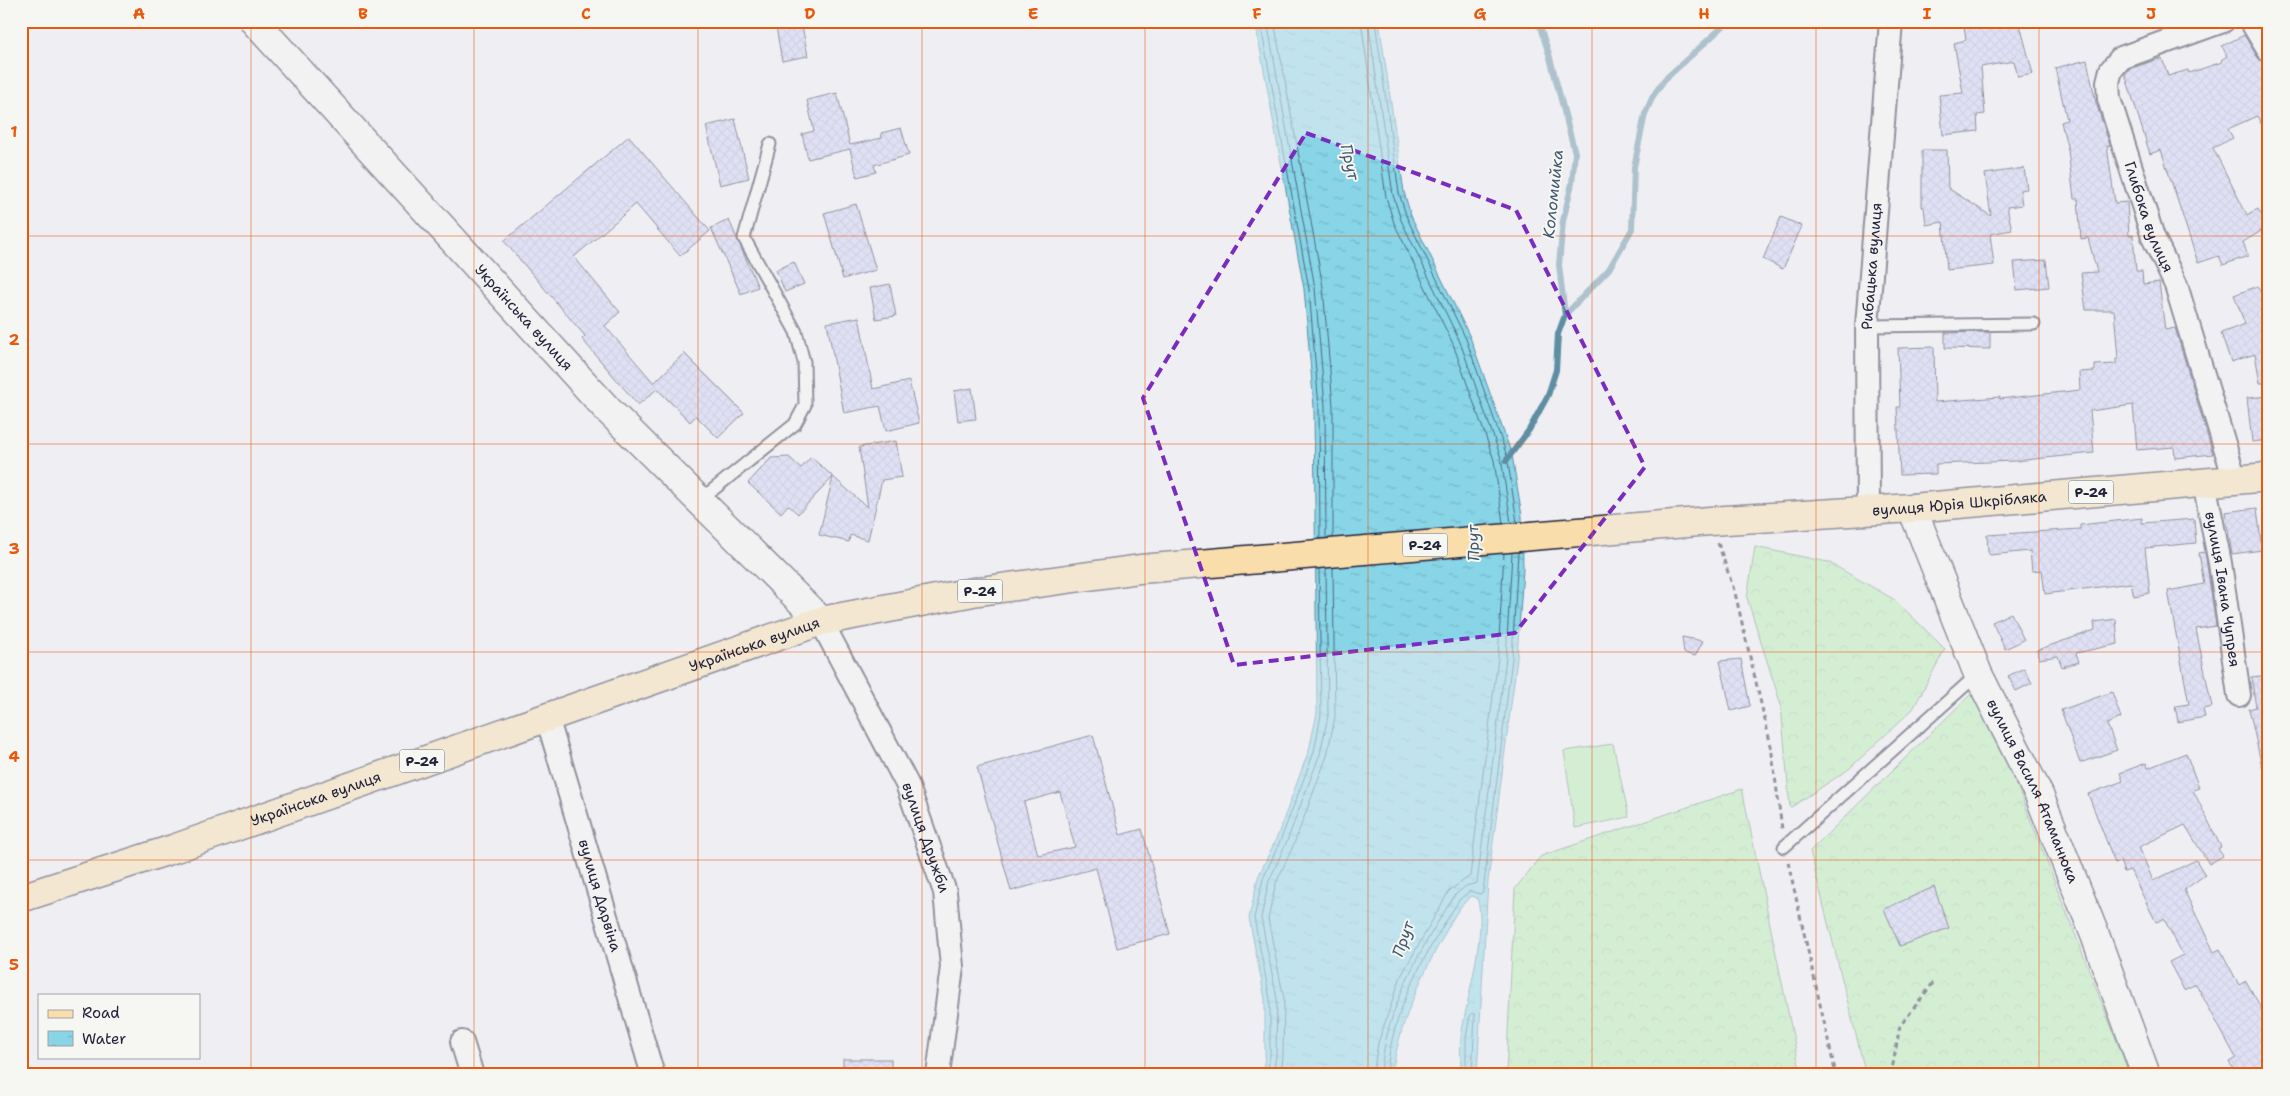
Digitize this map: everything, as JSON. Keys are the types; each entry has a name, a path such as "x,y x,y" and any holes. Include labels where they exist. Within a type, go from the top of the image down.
{"main road":[{"name":"вулиця Юрія Шкрібляка","path":"1710,521 1912,508 2269,477"},
{"name":"Р-24","path":"821,622 972,592 1140,569 1710,521"},
{"name":"Українська вулиця","path":"21,898 173,849 821,622"}],"street":[{"name":"Українська вулиця","path":"254,21 608,410 821,622"},
{"name":"Рибацька вулиця","path":"1868,511 1867,326 1891,21"},
{"name":"Глибока вулиця","path":"2223,21 2121,58 2111,70 2108,87 2112,111 2153,237 2176,285 2235,480"},
{"path":"2251,21 2269,52"},
{"name":"вулиця Івана Чупрея","path":"2204,482 2220,563 2239,695"},
{"name":"вулиця Василя Атаманюка","path":"1912,508 1978,674 2039,795 2096,935 2146,1075"},
{"name":"вулиця Дружби","path":"821,622 907,784 945,892 952,967 938,1075"},
{"name":"вулиця Дарвіна","path":"547,717 653,1075"},
{"path":"462,1042 472,1075"}],"lane":[{"path":"699,501 795,424 805,405 804,362 796,332 744,238 770,144"},
{"path":"1867,326 2034,324"},
{"path":"1784,847 1978,674"}],"path":[{"path":"1710,521 1735,593"},
{"path":"1891,1075 1900,1026 1932,983"}],"highlighted area":[{"path":"1306,133 1516,210 1645,467 1515,633 1234,665 1143,398"}],"green space":[{"path":"1755,547 1828,562 1895,600 1945,649 1913,709 1849,769 1790,808 1781,705 1747,598"},
{"path":"1972,693 1990,716 2130,1075 1866,1075 1810,851"},
{"path":"1613,744 1629,817 1575,828 1564,751"},
{"path":"1742,789 1801,1075 1506,1075 1515,889 1541,856"}],"water":[{"name":"Прут","path":"1255,21 1379,21 1404,192 1411,216 1470,337 1512,455 1522,516 1523,569 1517,659 1488,881 1477,1075 1461,1075 1461,1036 1475,966 1480,927 1480,911 1477,898 1472,896 1455,916 1417,988 1399,1039 1392,1075 1262,1075 1265,1056 1265,999 1249,918 1258,877 1277,837 1309,750 1317,713 1314,407 1304,289"}],"building":[{"path":"775,21 801,21 808,56 782,61"},
{"path":"1963,21 2019,21 2033,74 2018,77 2014,61 1981,67 1985,114 1977,115 1978,131 1943,135 1939,95 1963,93 1954,43 1966,40"},
{"path":"2244,35 2258,58 2266,63 2269,69 2269,138 2257,116 2228,129 2233,138 2213,148 2247,215 2258,209 2268,227 2243,242 2248,256 2223,265 2219,256 2198,263 2161,150 2150,154 2125,74 2129,69 2162,58 2168,76 2188,70 2189,73 2222,62 2221,60 2227,56 2222,46"},
{"path":"2087,60 2096,103 2110,145 2107,146 2115,203 2127,202 2129,236 2133,235 2136,271 2142,271 2143,284 2159,282 2165,330 2175,328 2213,454 2175,458 2174,447 2137,450 2133,405 2090,411 2094,453 2015,461 1936,464 1936,474 1900,475 1897,407 1900,407 1898,348 1934,347 1935,402 2000,397 2000,399 2080,390 2079,372 2095,371 2095,365 2116,364 2116,359 2118,359 2114,310 2086,310 2081,273 2097,272 2088,238 2081,239 2078,199 2074,199 2068,150 2061,122 2067,120 2055,68"},
{"path":"837,93 850,145 882,138 881,133 901,128 909,155 874,165 876,172 857,177 850,149 808,159 802,134 814,131 807,100"},
{"path":"735,119 749,178 720,185 706,126"},
{"path":"629,136 710,231 680,256 636,204 574,257 620,312 605,326 654,383 684,353 744,413 718,438 696,416 690,422 657,389 638,405 582,339 585,336 504,241"},
{"path":"1922,150 1947,150 1948,188 1991,216 1985,174 2024,168 2027,189 2020,190 2022,205 2007,207 2012,230 1990,234 1994,265 1947,270 1943,222 1926,225 1924,207 1922,207"},
{"path":"856,204 876,270 843,279 824,213"},
{"path":"1781,217 1802,226 1783,269 1763,259"},
{"path":"729,220 758,287 741,294 711,228"},
{"path":"2046,260 2049,287 2017,290 2014,262"},
{"path":"794,262 804,284 785,292 776,270"},
{"path":"890,284 896,316 876,319 870,288"},
{"path":"2258,286 2269,313 2269,383 2260,383 2255,354 2231,362 2221,333 2245,324 2234,295"},
{"path":"859,317 873,389 909,381 919,423 886,431 880,406 844,413 827,323"},
{"path":"1945,333 1990,333 1990,349 1945,348"},
{"path":"972,388 976,419 958,421 954,391"},
{"path":"2269,396 2269,440 2252,442 2247,398"},
{"path":"896,441 902,477 882,480 868,540 850,535 849,542 819,535 833,477 798,514 788,505 781,513 748,483 771,458 789,457 801,468 811,457 868,508 859,447"},
{"path":"2257,508 2262,550 2232,554 2225,512"},
{"path":"2142,518 2142,523 2194,519 2196,543 2145,548 2150,593 2134,596 2131,583 2045,594 2042,570 2032,571 2030,551 1990,555 1988,552 1987,535 2080,529 2080,525"},
{"path":"2205,552 2216,626 2196,629 2212,707 2203,709 2205,717 2178,722 2175,706 2189,704 2168,591 2204,584 2199,553"},
{"path":"2011,613 2024,640 2005,649 1992,622"},
{"path":"2116,619 2118,644 2076,653 2079,662 2062,667 2058,656 2039,659 2037,650 2095,630 2094,622"},
{"path":"1682,637 1703,641 1695,656 1684,653"},
{"path":"1741,659 1750,706 1731,711 1720,661"},
{"path":"2024,668 2032,683 2016,691 2008,676"},
{"path":"2269,675 2269,766 2262,767 2249,709 2256,707 2251,677"},
{"path":"2112,692 2121,718 2107,724 2117,750 2080,763 2061,710"},
{"path":"1093,735 1120,835 1142,829 1170,934 1117,948 1096,868 1011,891 977,767","holes":["1060,792 1075,847 1038,855 1024,802"]},
{"path":"2186,753 2199,788 2193,790 2221,847 2218,849 2223,856 2209,864 2185,825 2139,847 2153,881 2196,860 2205,875 2184,890 2214,952 2220,949 2239,985 2246,981 2269,1022 2269,1075 2236,1075 2229,1062 2236,1058 2196,984 2184,990 2169,962 2183,955 2164,919 2156,922 2130,870 2124,872 2120,861 2115,863 2088,794 2123,781 2120,773 2146,763 2148,768"},
{"path":"1934,887 1949,928 1900,946 1884,909"},
{"path":"843,1059 891,1059 891,1075 843,1075"}],"waterway":[{"name":"Коломийка","path":"1538,21 1549,54 1575,153 1572,183 1563,221 1559,265 1565,315"},
{"path":"1506,461 1529,430 1548,395 1556,370 1558,334 1565,315 1609,269 1632,229 1634,167 1645,114 1653,96 1664,80 1729,21"}]}
